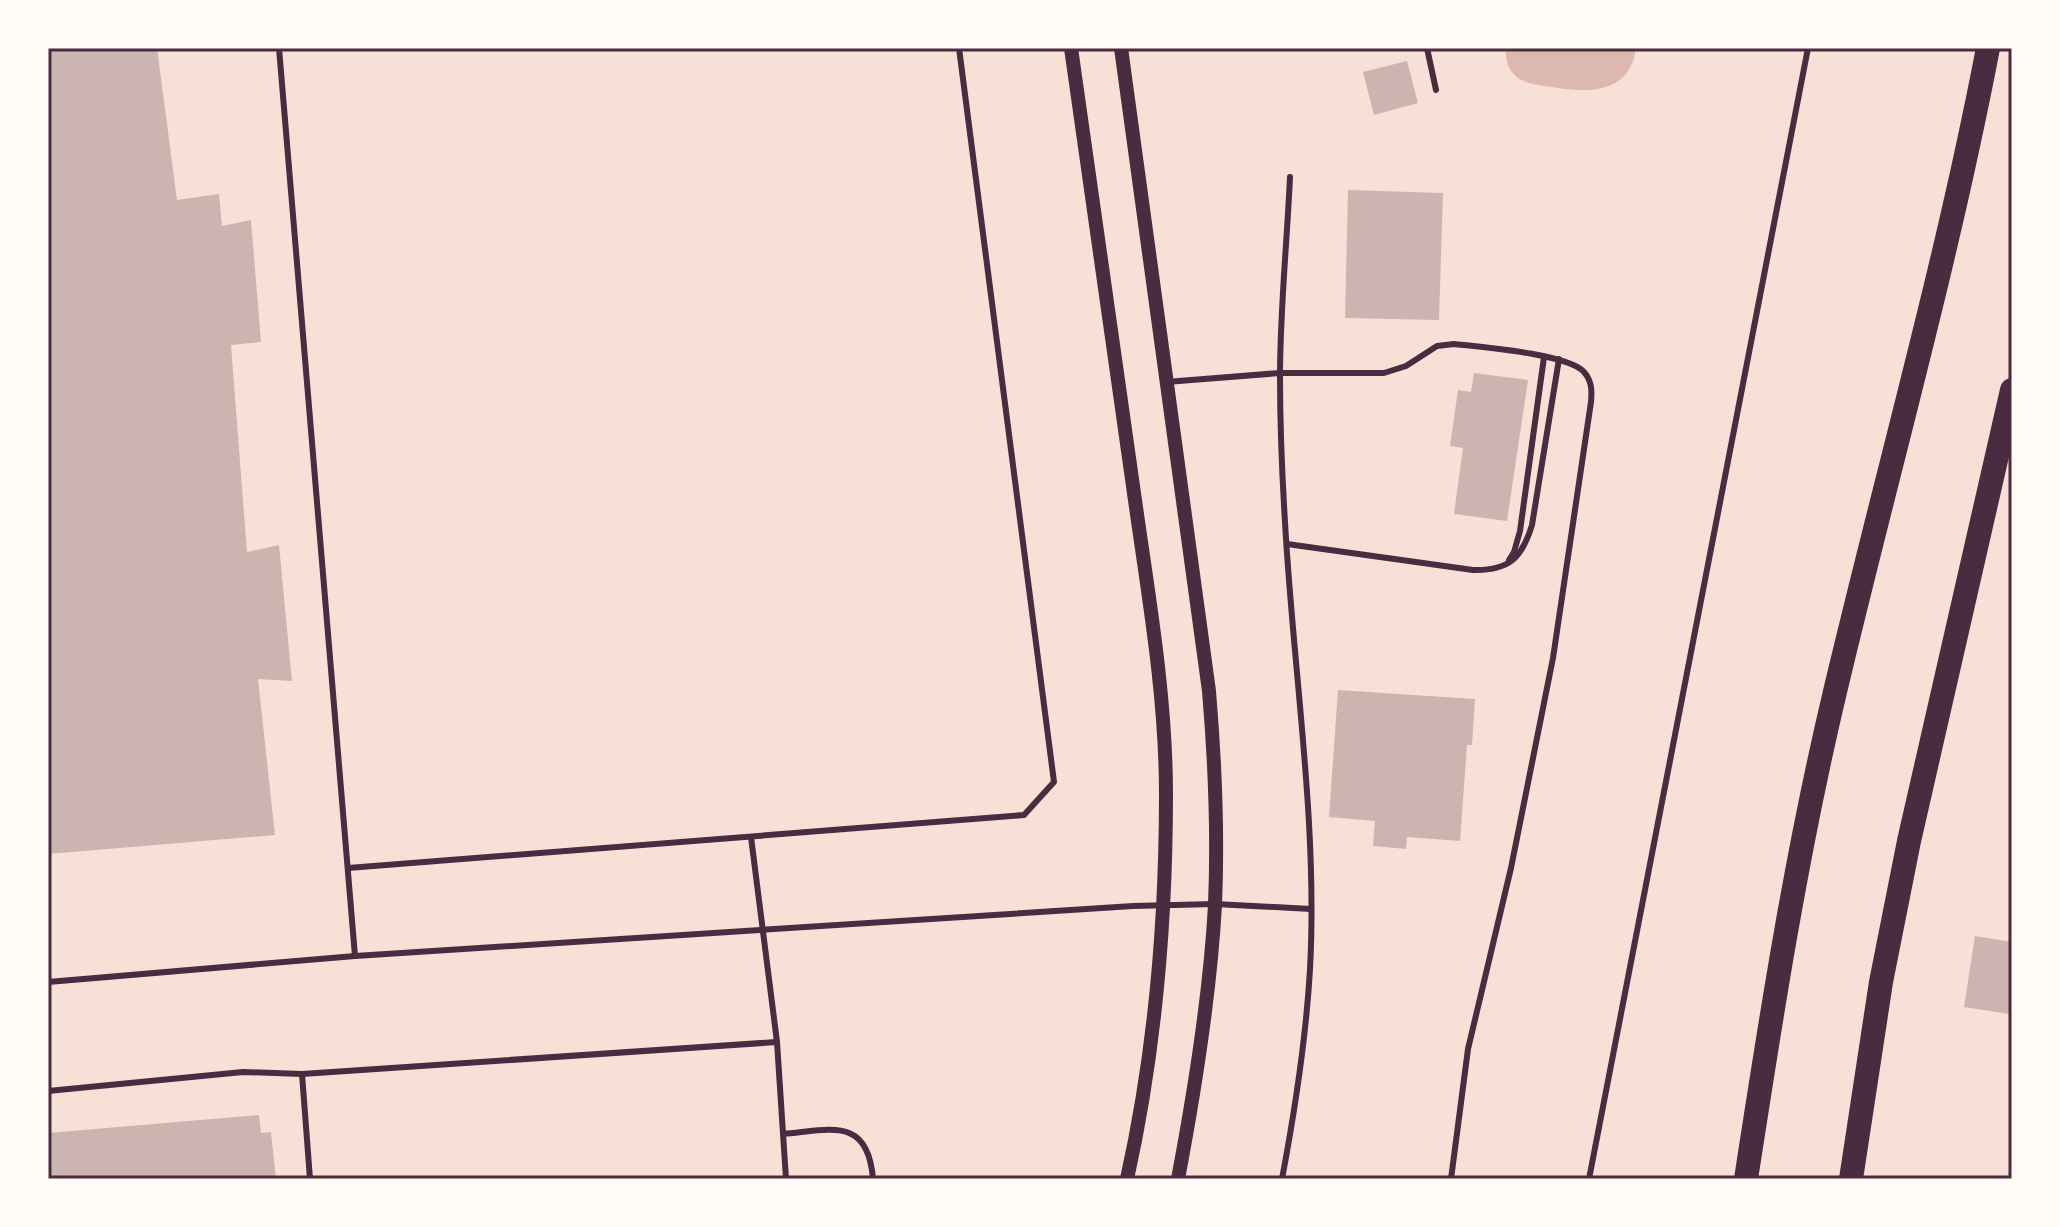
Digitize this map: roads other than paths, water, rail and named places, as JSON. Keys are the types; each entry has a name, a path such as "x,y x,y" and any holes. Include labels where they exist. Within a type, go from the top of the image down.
{"highway":[{"path":"1746,1179 1779,963 1824,739 1943,263 1988,48"},
{"path":"1851,1179 1881,982 1909,841 2012,390"}],"street":[{"path":"1071,48 1154,643 1166,791 1161,951 1147,1066 1127,1179"},
{"path":"1121,48 1209,691 1215,785 1215,904 1196,1073 1178,1179"}],"lane":[{"path":"279,48 355,956"},
{"path":"348,868 1024,815 1054,782 959,48"},
{"path":"1427,48 1436,90"},
{"path":"1589,1179 1808,48"},
{"path":"1282,1179 1305,1021 1311,909 1287,544 1280,373 1290,177"},
{"path":"1166,382 1280,373 1384,373 1406,366 1437,346 1454,344 1559,359 1586,374 1592,389 1553,658 1511,868 1468,1049 1451,1179"},
{"path":"1505,566 1514,552 1520,531 1544,357"},
{"path":"1287,544 1473,570 1505,566 1527,543 1532,525 1559,359"},
{"path":"751,837 777,1042 786,1179"},
{"path":"48,982 355,956 1163,904 1311,909"},
{"path":"48,1091 243,1072 302,1074 777,1042"},
{"path":"302,1074 310,1179"},
{"path":"783,1134 830,1130 851,1133 867,1149 873,1179"}]}
